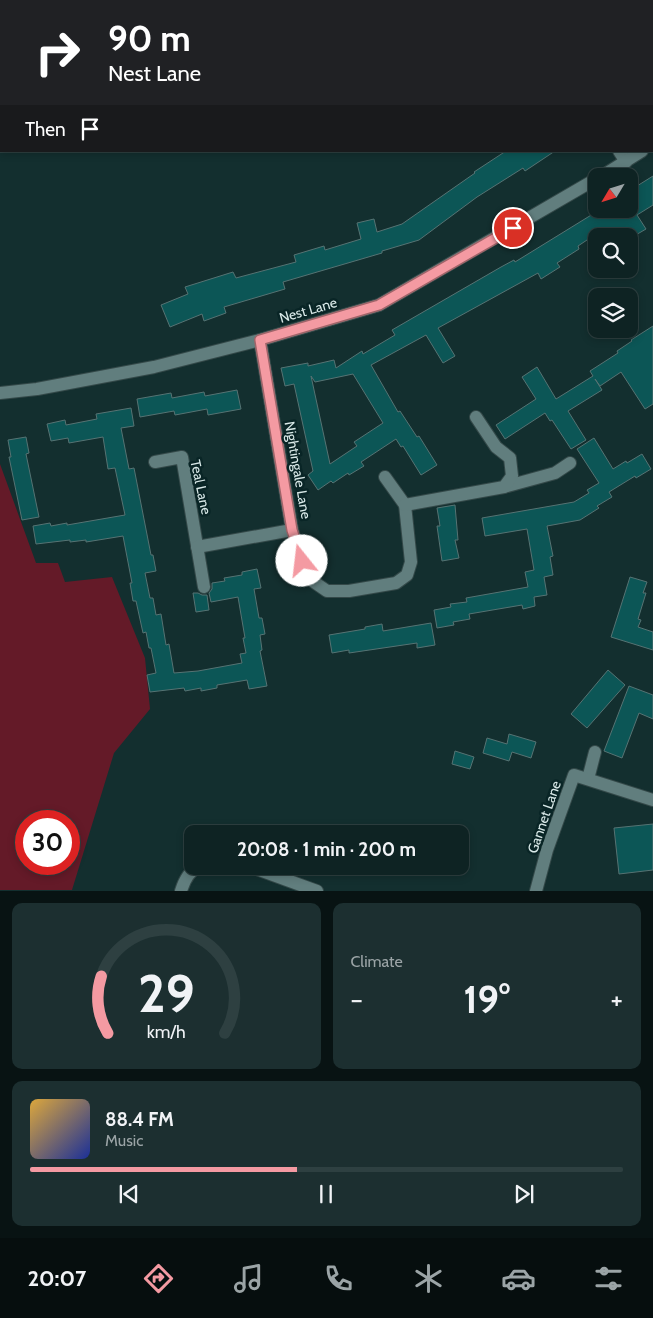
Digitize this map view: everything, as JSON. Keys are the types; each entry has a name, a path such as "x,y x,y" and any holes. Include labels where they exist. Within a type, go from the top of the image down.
{"street":[{"path":"610,168 622,157 639,152"},
{"name":"Nest Lane","path":"0,393 37,390 154,367 260,340 379,305 588,184"},
{"name":"Nightingale Lane","path":"260,340 292,530 302,561 311,580 327,591 349,591 396,583 407,576 411,562 405,505 385,477"},
{"path":"476,417 496,447 510,458 512,476 504,487"},
{"name":"Teal Lane","path":"155,462 182,457 204,587"},
{"path":"405,505 504,487 555,473 570,463"},
{"path":"197,547 292,530"},
{"path":"595,752 588,779 653,800"},
{"name":"Gannet Lane","path":"536,890 547,850 574,775 588,779"},
{"path":"181,890 184,881 189,875"},
{"path":"274,875 317,890"}],"shaded area":[{"path":"0,464 36,563 58,563 65,582 112,577 145,658 150,709 114,753 80,864 80,810 15,810 15,875 77,875 72,890 0,890"}],"building":[{"path":"504,152 554,152 525,171 523,168 477,197 419,240 382,251 382,253 283,282 285,289 224,307 226,313 204,321 202,314 170,327 161,305 188,294 185,287 233,272 236,278 296,262 294,255 324,246 325,250 361,239 357,223 374,219 377,232 402,224"},
{"path":"653,176 653,205 638,214 638,185"},
{"path":"588,217 638,217 646,229 638,234 638,228 588,228 588,239 578,246 579,249 557,263 560,267 541,279 538,273 438,328 455,356 443,363 426,335 371,365 398,412 400,411 417,437 419,436 437,465 421,475 403,446 401,447 396,439 361,462 364,466 349,475 348,473 333,483 331,481 318,490 308,475 313,471 294,384 285,386 281,368 308,363 308,366 334,360 336,368 362,351 363,354 395,335 392,330 501,267 514,260 515,262","holes":["353,374 383,423 354,442 357,446 330,464 311,376 315,382"]},
{"path":"653,326 653,404 645,409 621,372 600,386 595,379 602,390 568,411 586,440 571,449 552,420 550,421 545,413 505,439 496,425 536,399 522,377 537,367 556,399 593,376 590,371 618,353 617,351 634,338 638,338 638,336"},
{"path":"237,390 241,409 208,415 207,409 175,415 174,411 140,417 137,399 171,393 172,398 204,392 205,396"},
{"path":"131,408 134,426 121,428 129,469 134,468 151,555 153,555 156,571 145,573 150,598 153,598 156,615 161,614 166,645 169,644 174,673 198,671 242,663 240,654 246,653 238,597 211,602 209,593 212,589 212,583 225,581 224,578 242,575 242,572 257,569 261,588 254,589 259,618 262,618 265,634 260,635 262,650 260,651 267,686 249,689 247,680 217,685 217,688 201,691 201,688 185,691 184,688 150,692 147,675 156,673 146,632 143,633 136,601 133,601 130,583 132,583 123,536 86,542 86,540 70,542 70,540 36,544 33,526 50,523 51,526 67,523 67,525 125,515 115,468 108,469 103,437 69,443 68,438 51,441 47,424 65,420 66,425 97,419 96,414"},
{"path":"26,437 29,453 26,454 39,517 22,520 9,457 11,457 8,440"},
{"path":"594,438 613,469 642,454 651,469 636,478 635,476 609,492 612,497 580,520 547,526 553,556 550,557 553,575 544,577 547,595 534,597 535,606 523,609 522,605 469,614 470,619 453,622 454,625 437,628 434,610 451,607 450,604 467,602 466,598 528,587 525,572 534,570 527,529 485,536 482,518 574,502 589,493 587,490 599,483 577,449"},
{"path":"455,505 458,540 455,540 459,558 442,561 437,526 440,526 437,508"},
{"path":"630,577 647,582 643,593 646,593 638,619 641,620 638,627 653,632 653,650 611,637"},
{"path":"193,593 207,595 209,610 196,612"},
{"path":"431,623 435,645 417,648 417,643 349,653 349,650 332,653 329,635 382,624 383,631"},
{"path":"608,670 625,685 587,728 571,714"},
{"path":"629,686 653,695 653,719 639,713 622,758 604,751"},
{"path":"509,734 536,742 531,758 512,752 509,761 483,753 487,738 507,744"},
{"path":"455,751 474,757 470,769 452,764"},
{"path":"653,824 653,870 619,874 614,828"}],"route":[{"path":"302,561 292,530 260,340 379,305 513,228"}]}
